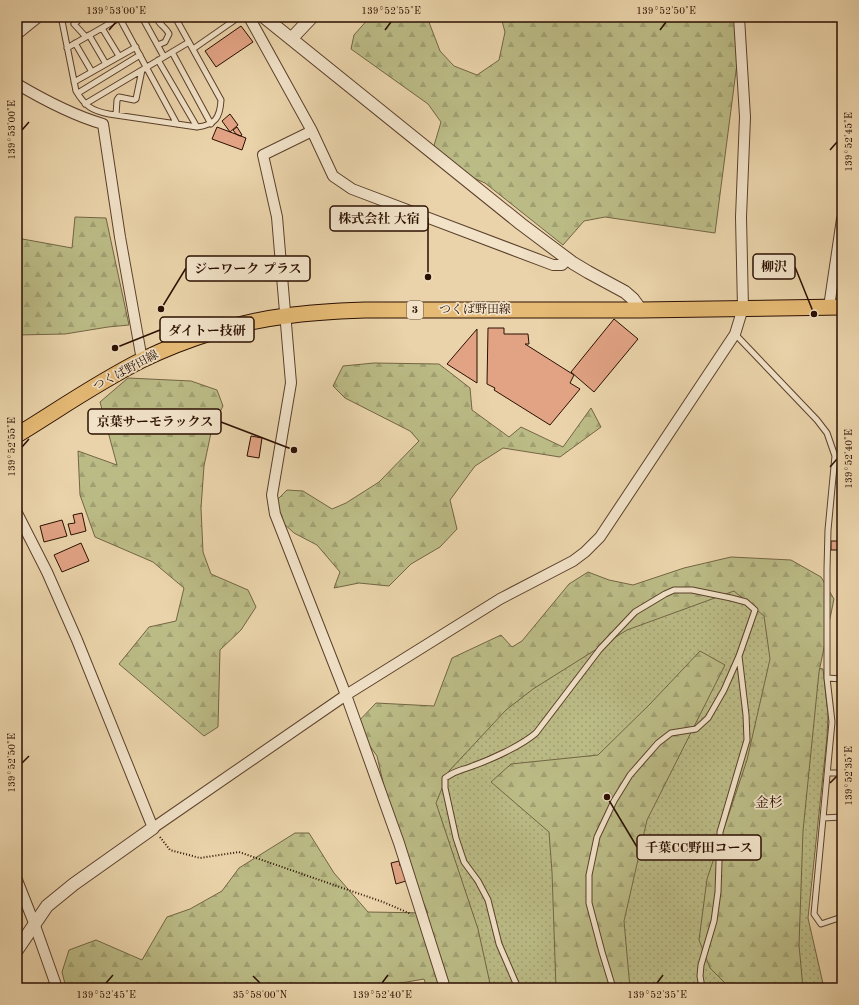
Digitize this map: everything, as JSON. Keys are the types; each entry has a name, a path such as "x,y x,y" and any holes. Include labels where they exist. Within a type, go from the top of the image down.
{"main road":[{"name":"つくば野田線","path":"17,435 142,360 220,330 285,316 320,312 365,310 641,310 835,307"}],"street":[{"path":"17,34 38,17"},
{"path":"249,17 312,131 333,176 352,189 552,265 562,265 568,260"},
{"path":"264,17 475,188 568,260 625,292 633,299 641,310"},
{"path":"291,39 312,17"},
{"path":"17,950 47,906 74,884 153,828 346,695 500,600 561,568 586,552 600,537 735,334 742,308 741,218 745,117 739,17"},
{"path":"17,84 45,100 87,120 103,124 120,237 142,360"},
{"path":"312,131 264,156 277,217 291,383 272,495 275,514 346,695 399,843 445,988"},
{"path":"835,307 842,219"},
{"path":"17,513 47,572 77,640 153,828"},
{"path":"17,880 58,988"}],"lane":[{"path":"63,17 62,21 74,82 78,93 85,104 97,112 197,128 207,126 211,124 221,112 221,100 176,17"},
{"path":"82,17 74,24 88,36 106,64"},
{"path":"67,48 120,17 140,55 144,69 177,124"},
{"path":"142,17 164,57"},
{"path":"156,17 159,23 167,30 169,34 165,42 158,45"},
{"path":"193,49 239,17"},
{"path":"102,28 119,56"},
{"path":"85,104 189,42"},
{"path":"75,43 92,72"},
{"path":"74,82 136,47"},
{"path":"172,52 211,124"},
{"path":"78,93 140,55"},
{"path":"158,60 197,128"},
{"path":"116,115 117,100 119,97 134,100 136,99 144,69"},
{"path":"735,334 817,420 827,433 835,456 828,530 827,678 832,722 814,914 821,924 842,917"},
{"path":"835,456 842,458"},
{"path":"518,988 499,944 488,900 478,881 464,862 456,838 445,788 445,778 458,770 470,767 526,742 536,733 600,649 635,612 665,594 674,590 683,589 746,602 755,610 739,656 724,690 708,718 696,729 670,733 658,743 630,775 614,801 597,837 589,875 589,903 613,988"},
{"path":"702,988 700,976 701,965 714,921 718,892 720,832 747,740 746,715 739,656"},
{"path":"827,678 842,679"},
{"path":"828,773 842,773"},
{"path":"823,818 842,817"}],"path":[{"path":"153,828 170,850 200,858 239,852 382,902 423,919"}],"green space":[{"path":"370,17 427,17 440,51 454,66 477,75 499,60 505,32 501,17 743,17 715,233 605,217 584,221 563,245 485,183 430,159 441,122 428,104 351,49 354,35"},
{"path":"75,217 106,218 129,325 65,334 17,335 17,238 72,248"},
{"path":"374,363 439,364 470,388 472,410 509,437 521,427 563,447 591,408 601,427 560,457 503,448 475,466 450,500 457,529 440,547 411,564 389,586 359,583 334,588 340,572 317,545 294,533 268,509 287,490 303,491 332,509 346,503 379,482 419,441 410,431 345,398 333,386 343,366"},
{"path":"128,378 191,381 217,390 223,406 212,428 204,466 201,508 203,552 211,574 248,590 256,607 241,630 220,650 218,727 204,736 119,664 149,627 176,621 184,588 153,562 95,537 80,495 78,451 117,465 100,402"},
{"path":"731,557 791,560 821,577 834,599 819,672 803,831 799,945 803,988 730,988 710,968 699,940 707,879 747,760 770,659 764,616 734,591 627,630 533,689 506,710 449,771 436,803 478,929 491,988 427,988 424,979 372,988 66,988 62,972 69,950 96,940 142,960 167,917 190,909 222,891 239,868 295,833 309,833 334,873 368,912 428,913 408,870 385,791 377,756 355,725 376,703 434,706 452,658 501,635 512,647 522,641 569,584 588,572 609,580 633,585 684,568"},
{"path":"675,585 795,588 777,661 823,669 828,714 827,737 808,918 824,988 459,988 381,768"},
{"path":"700,651 725,665 647,820 624,921 630,988 556,988 552,872 549,832 491,782 511,764 598,755 650,704"}],"building":[{"path":"241,26 253,42 216,67 205,51"},
{"path":"230,114 238,125 230,132 222,121"},
{"path":"217,127 246,138 242,150 212,139"},
{"path":"237,127 242,135 240,136 233,130"},
{"path":"614,319 638,339 594,392 571,372"},
{"path":"488,328 504,328 504,334 528,334 529,344 525,344 574,375 570,383 580,389 550,425 494,390 495,388 487,384"},
{"path":"477,329 477,383 447,364"},
{"path":"251,436 262,438 259,458 247,456"},
{"path":"82,513 86,531 71,535 68,524 75,523 73,515"},
{"path":"62,520 67,536 44,542 40,526"},
{"path":"838,537 842,537 842,550 831,550 831,541 838,541"},
{"path":"81,543 89,561 62,572 54,555"},
{"path":"399,861 400,866 402,865 406,881 396,884 391,863"}],"place":[{"name":"株式会社 大宿","path":"428,277"},
{"name":"ジーワーク プラス","path":"161,309"},
{"name":"柳沢","path":"814,314"},
{"name":"ダイトー技研","path":"115,348"},
{"name":"京葉サーモラックス","path":"294,450"},
{"name":"千葉CC野田コース","path":"607,797"}],"district":[{"name":"金杉","path":"769,803"}]}
